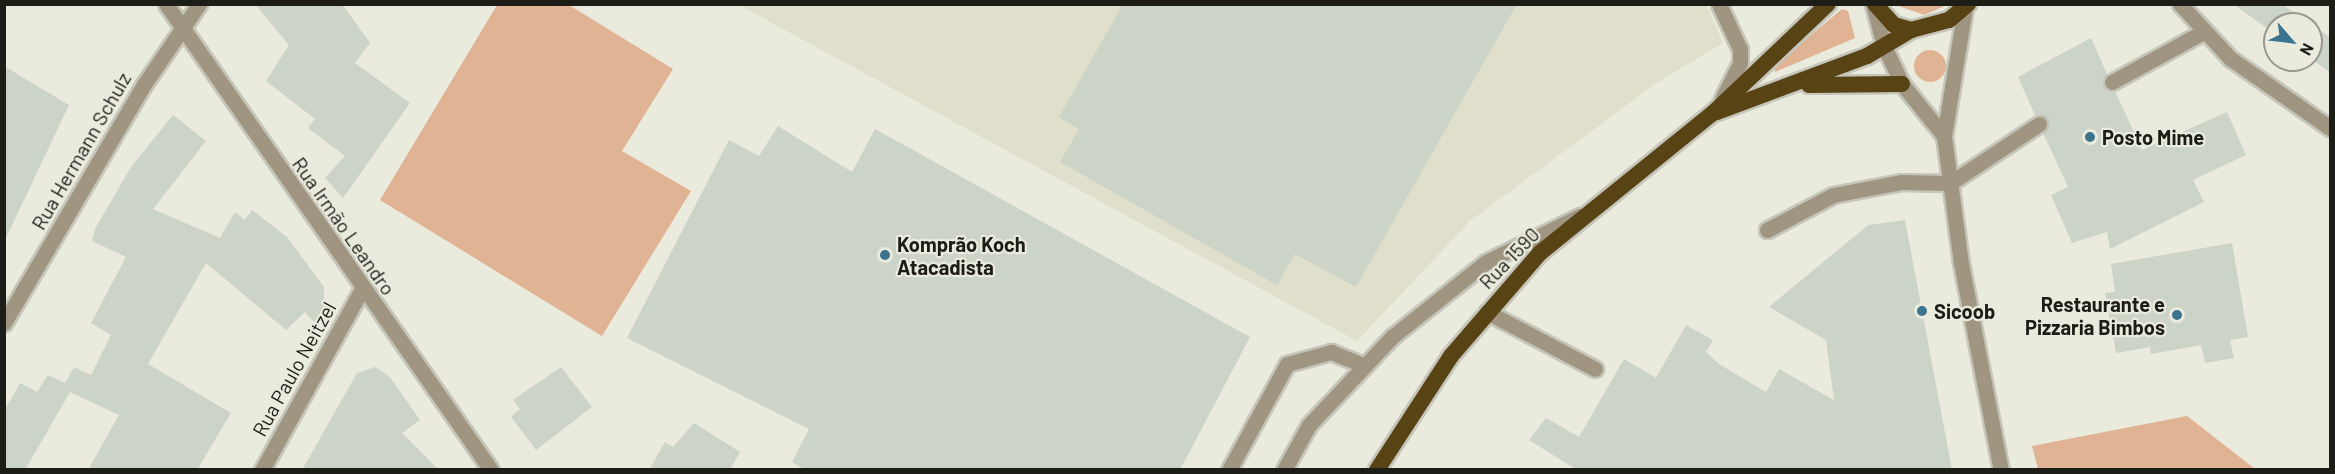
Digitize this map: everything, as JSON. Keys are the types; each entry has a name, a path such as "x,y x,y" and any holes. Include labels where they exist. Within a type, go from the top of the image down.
{"highway":[{"path":"1713,113 1828,4"},
{"path":"1874,4 1894,25 1911,30"},
{"path":"1713,113 1793,86 1884,46 1911,30 1949,20 1966,6"},
{"path":"1793,86 1902,84"},
{"name":"Rua 1590","path":"1377,470 1414,405 1487,312 1582,214 1713,113"}],"street":[{"name":"Rua Irmão Leandro","path":"166,4 181,30 491,470"},
{"name":"Rua Hermann Schulz","path":"4,323 199,4"},
{"path":"1713,113 1740,63 1738,37 1719,4"},
{"path":"1874,4 1884,46 1902,84 1944,136"},
{"path":"2181,4 2201,33 2331,128"},
{"path":"1966,6 1944,136 1950,183 2001,470"},
{"path":"2112,82 2201,33"},
{"path":"1767,230 1833,195 1901,182 1950,183 2039,124"},
{"path":"1284,470 1309,425 1364,365 1486,262 1582,214"},
{"name":"Rua Paulo Neitzel","path":"262,470 362,289"},
{"path":"1487,312 1595,369"},
{"path":"1229,470 1287,364 1331,352 1364,365"}],"shaded area":[{"path":"1706,4 1723,43 1655,84 1470,221 1357,341 739,5"},
{"path":"497,5 569,5 673,69 622,151 691,191 602,336 380,200"},
{"path":"1896,5 1947,5 1924,15"},
{"path":"1842,9 1848,11 1855,38 1775,72 1774,66"},
{"path":"1930,50 1941,55 1946,66 1941,77 1930,82 1919,77 1914,66 1919,55"},
{"path":"2187,416 2255,469 2038,469 2032,446"}],"building":[{"path":"255,4 342,4 370,43 355,63 410,103 343,198 325,178 345,156 308,128 315,119 266,81 289,45"},
{"path":"1123,4 1517,4 1356,287 1295,254 1277,285 1060,162 1079,129 1059,117"},
{"path":"2233,4 2282,4 2293,12 2263,12 2263,25"},
{"path":"2323,32 2331,38 2331,73 2323,67"},
{"name":"Posto Mime","path":"2091,38 2107,74 2103,86 2115,91 2142,150 2227,112 2246,155 2193,180 2204,202 2110,249 2107,232 2072,243 2051,195 2068,187 2043,133 2049,123 2035,115 2018,77"},
{"path":"4,66 69,105 4,242"},
{"path":"173,115 206,141 153,209 220,238 235,212 245,220 252,210 287,237 324,287 324,306 315,323 305,312 286,330 206,263 148,364 231,413 197,470 88,470 119,415 70,392 25,470 4,470 4,411 20,383 37,392 48,375 65,383 74,367 91,375 111,335 91,323 126,257 92,241 95,229 131,167"},
{"name":"Komprão Koch Atacadista","path":"778,126 852,172 875,129 1250,337 1180,470 806,470 792,462 809,429 627,338 729,140 759,156"},
{"path":"1905,220 1952,470 1577,470 1529,440 1546,418 1579,437 1624,359 1656,378 1686,325 1713,340 1706,352 1719,364 1766,392 1779,369 1834,400 1826,340 1769,307 1868,225"},
{"name":"Restaurante e Pizzaria Bimbos","path":"2232,243 2248,337 2230,340 2234,358 2205,363 2201,345 2151,354 2150,347 2116,353 2105,293 2115,292 2111,264"},
{"path":"375,367 389,376 420,420 402,433 439,470 302,470 357,373"},
{"path":"561,367 592,407 536,450 511,417 520,409 513,400"},
{"path":"694,423 740,452 730,470 649,470 665,442 673,447"}],"place":[{"name":"Posto Mime","path":"2090,137"},
{"name":"Komprão Koch Atacadista","path":"885,255"},
{"name":"Sicoob","path":"1922,311"},
{"name":"Restaurante e Pizzaria Bimbos","path":"2177,315"}]}
